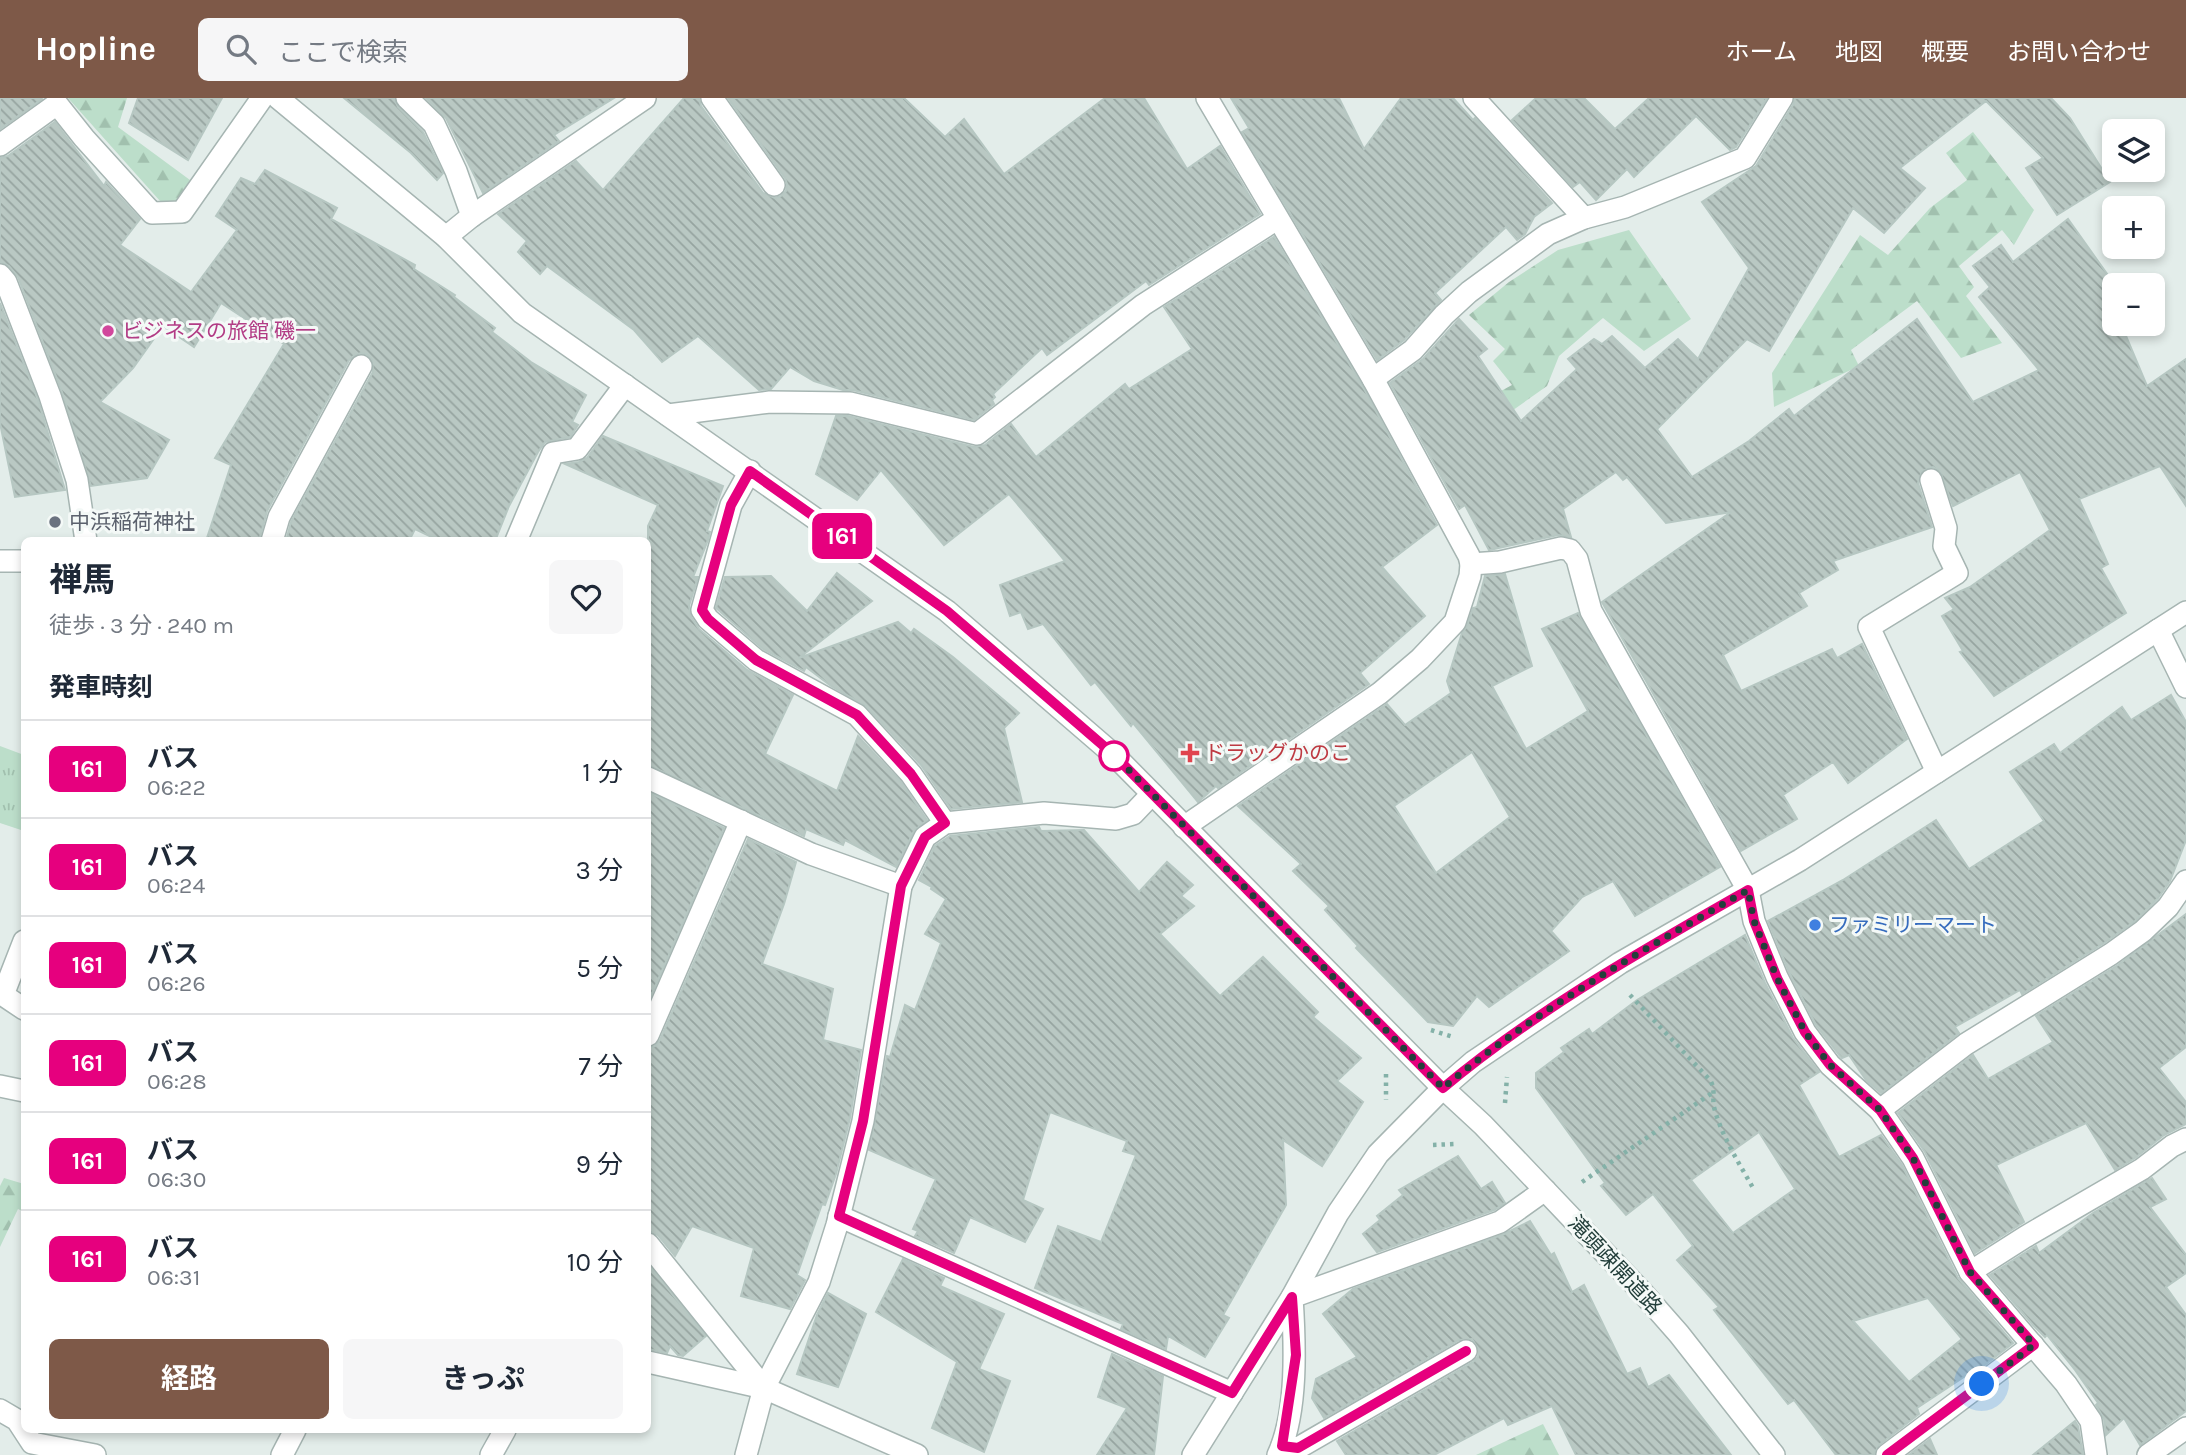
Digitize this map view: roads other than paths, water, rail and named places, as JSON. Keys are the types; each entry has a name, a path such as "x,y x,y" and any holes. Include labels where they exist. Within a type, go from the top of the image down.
{"street":[{"path":"0,145 57,104 152,213 182,212 262,98"},
{"name":"滝頭疎開道路","path":"278,98 446,237 522,313 947,611 1113,754 1443,1088 1483,1125 1550,1196 1679,1334 1774,1455"},
{"path":"407,98 434,124 456,171 472,216"},
{"path":"446,237 472,216 645,98"},
{"path":"712,98 775,185"},
{"path":"1184,827 1380,693 1420,659 1455,622 1470,576 1471,564 1373,379 1207,98"},
{"path":"1474,98 1584,218"},
{"path":"1373,379 1413,350 1469,292 1548,234 1584,218 1625,207 1745,158 1782,98"},
{"path":"668,415 770,402 850,403 977,434 1143,305 1277,219"},
{"path":"0,275 6,282 50,396 77,480 85,537"},
{"path":"273,537 279,517 361,366"},
{"path":"518,537 554,453 578,449 625,385"},
{"path":"750,471 731,505 702,610 708,619 756,660 857,715 911,774 945,823"},
{"path":"1931,480 1946,528 1944,546 1956,573 1870,627 1937,772"},
{"path":"1471,564 1500,562 1561,548 1570,550 1577,559 1591,611 1748,890 1758,932 1777,978 1805,1032 1830,1065 1880,1110 1913,1158 1970,1272 2066,1384 2091,1421 2096,1455"},
{"path":"0,561 21,561"},
{"path":"1193,1455 1292,1297 1338,1213 1378,1154 1443,1088 1473,1062 1620,963 1800,860 2186,612"},
{"path":"2158,630 2186,687"},
{"path":"651,779 811,854 901,886"},
{"path":"746,1455 764,1388 819,1282 839,1216 863,1121 901,886 925,837 945,823 1044,813 1116,819 1133,814 1152,794"},
{"path":"651,1028 741,821"},
{"path":"1880,1110 1966,1044 2111,954 2143,931 2168,907 2186,881"},
{"path":"21,950 3,995 21,1007"},
{"path":"0,1086 21,1090"},
{"path":"1970,1272 2142,1169 2172,1146 2186,1139"},
{"path":"1292,1297 1500,1222 1550,1196"},
{"path":"839,1216 1232,1393"},
{"path":"651,1248 764,1388"},
{"path":"1292,1297 1296,1355 1280,1451 1298,1448 1466,1351"},
{"path":"1887,1455 2034,1345"},
{"path":"651,1363 764,1388 917,1455"},
{"path":"0,1410 17,1420 21,1426"},
{"path":"2148,1455 2186,1428"},
{"path":"25,1433 32,1443 95,1455"},
{"path":"282,1455 293,1433"},
{"path":"491,1455 503,1433"}],"place":[{"name":"ビジネスの旅館 磯一","path":"108,331"},
{"name":"中浜稲荷神社","path":"55,522"},
{"name":"ドラッグかのこ","path":"1190,753"},
{"name":"ファミリーマート","path":"1815,925"}]}
